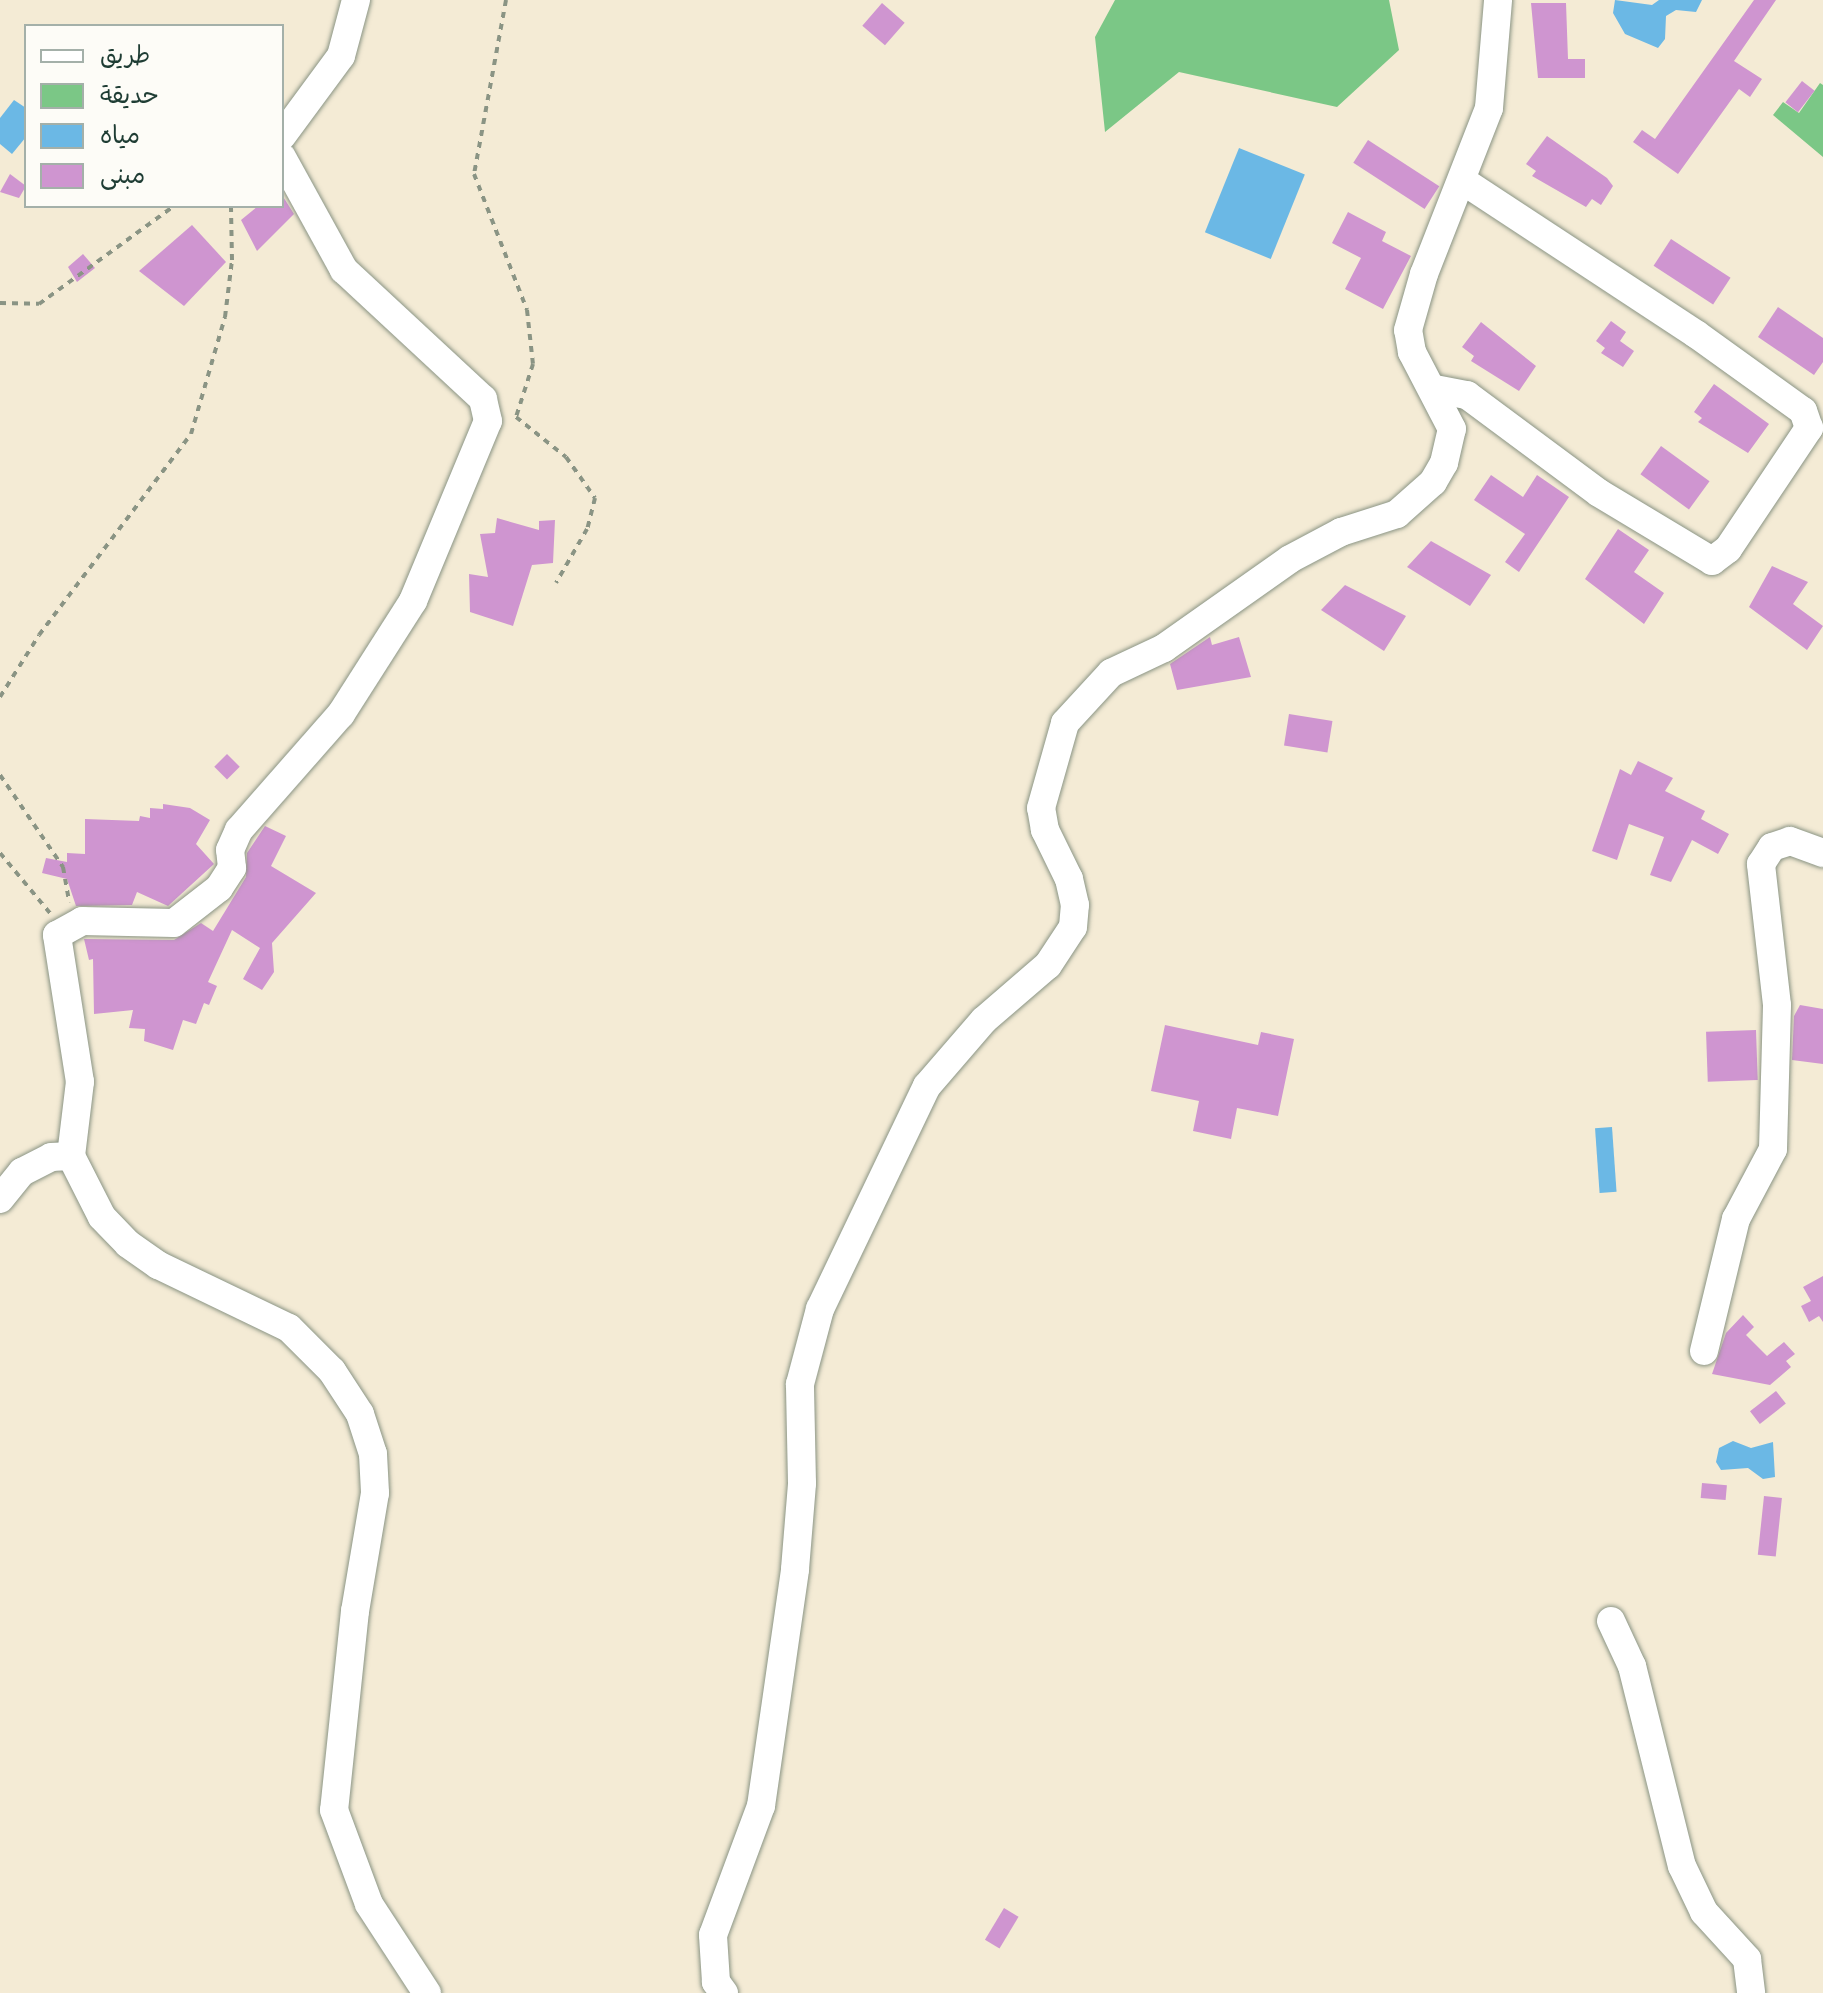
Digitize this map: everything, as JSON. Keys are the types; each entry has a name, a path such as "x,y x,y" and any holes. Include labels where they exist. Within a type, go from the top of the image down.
{"street":[{"path":"284,133 341,56 356,0"},
{"path":"724,1993 712,1958 713,1935 761,1806 795,1569 802,1483 799,1399 807,1344 927,1086 984,1020 1048,965 1073,927 1075,905 1069,879 1045,830 1041,808 1065,723 1111,673 1164,648 1290,559 1341,532 1397,514 1433,482 1452,445 1448,412 1412,352 1408,330 1424,274 1463,181 1489,108 1498,0"},
{"path":"284,161 344,270 483,399 489,409 484,436 406,612 341,714 239,830 230,850 232,868 219,888 164,926 66,926 58,945 80,1082 71,1156 102,1217 128,1244 158,1265 289,1328 332,1371 360,1414 373,1454 375,1493 355,1611 334,1810 369,1904 427,1993"},
{"path":"1435,389 1467,395 1599,493 1712,561 1728,549 1809,428 1803,411 1696,334 1463,181"},
{"path":"1704,1351 1736,1219 1773,1149 1777,1005 1761,864 1772,847 1790,841 1823,853"},
{"path":"0,1199 22,1172 51,1157 71,1156"},
{"path":"1611,1621 1632,1666 1682,1866 1704,1912 1747,1959 1751,1993"}],"path":[{"path":"506,0 474,174 527,310 533,364 516,417 566,457 595,498 587,529 556,583"},
{"path":"0,303 39,304 171,208"},
{"path":"0,697 39,635 191,434 225,317 232,260 231,208"},
{"path":"0,775 63,867 66,926"},
{"path":"0,853 66,926"}],"green space":[{"path":"1115,0 1389,0 1399,50 1337,107 1179,72 1105,132 1095,37"},
{"path":"1820,83 1823,85 1823,157 1773,115 1783,102 1799,113"}],"water":[{"path":"1615,0 1652,5 1659,0 1702,0 1696,12 1676,10 1666,16 1665,39 1658,48 1625,34 1613,13"},
{"path":"14,100 24,107 24,139 12,154 0,144 0,118"},
{"path":"1239,148 1305,175 1271,259 1205,232"},
{"path":"1612,1127 1617,1192 1600,1193 1595,1128"},
{"path":"1733,1441 1751,1448 1773,1442 1775,1477 1763,1479 1748,1468 1721,1470 1716,1462 1719,1448"}],"building":[{"path":"1754,0 1776,0 1734,61 1762,79 1750,97 1739,89 1678,174 1633,142 1642,130 1655,139"},
{"path":"882,3 905,23 885,45 862,26"},
{"path":"1531,3 1566,3 1568,59 1585,59 1585,78 1538,78"},
{"path":"1802,81 1815,91 1798,112 1785,102"},
{"path":"1547,136 1607,178 1613,186 1601,205 1592,199 1586,207 1532,176 1536,171 1526,164"},
{"path":"1368,140 1439,186 1425,209 1353,163"},
{"path":"10,174 24,184 19,198 0,192"},
{"path":"284,198 294,214 257,251 241,220 256,208 284,208"},
{"path":"1348,212 1386,232 1382,241 1411,256 1383,309 1345,289 1361,258 1332,243"},
{"path":"192,225 226,262 184,306 139,271"},
{"path":"1671,239 1731,278 1713,305 1654,266"},
{"path":"83,254 95,268 77,282 68,267"},
{"path":"1778,307 1823,338 1823,362 1814,375 1758,337"},
{"path":"1611,321 1626,332 1620,341 1634,351 1623,367 1601,353 1605,348 1596,341"},
{"path":"1481,322 1536,366 1519,391 1471,361 1474,356 1462,347"},
{"path":"1714,384 1769,424 1748,453 1698,422 1702,418 1694,412"},
{"path":"1661,446 1710,481 1689,510 1640,474"},
{"path":"1491,475 1523,497 1537,475 1569,497 1519,572 1505,562 1525,534 1474,500"},
{"path":"497,518 539,530 539,521 555,520 553,563 532,565 513,626 470,612 469,574 488,577 480,534 495,533"},
{"path":"1618,529 1649,550 1634,572 1664,593 1644,624 1585,579"},
{"path":"1431,541 1491,575 1470,606 1407,567"},
{"path":"1772,566 1808,582 1793,604 1823,626 1807,650 1749,607"},
{"path":"1345,585 1406,616 1384,651 1321,610"},
{"path":"1210,637 1212,645 1239,637 1251,677 1177,690 1170,664"},
{"path":"1289,714 1332,721 1327,752 1284,746"},
{"path":"227,754 240,767 227,779 214,767"},
{"path":"1638,761 1673,778 1665,791 1705,811 1701,819 1729,834 1718,854 1692,840 1671,882 1650,875 1664,837 1629,824 1617,860 1592,851 1620,769 1631,775"},
{"path":"163,804 190,808 210,820 196,844 214,864 168,906 137,892 132,905 76,906 67,879 42,873 46,858 67,862 67,853 85,854 85,819 139,821 140,816 150,818 150,808 163,809"},
{"path":"265,826 286,836 271,866 316,893 272,943 274,972 262,990 243,979 260,948 232,930 208,982 217,986 209,1005 204,1003 196,1024 183,1020 173,1050 144,1041 145,1029 129,1028 133,1010 94,1014 93,959 89,960 84,939 174,940 201,923 213,931 246,877 247,853"},
{"path":"1800,1005 1823,1009 1823,1064 1792,1060 1794,1016"},
{"path":"1165,1025 1258,1045 1261,1032 1294,1039 1278,1116 1237,1108 1231,1139 1193,1131 1199,1101 1151,1091"},
{"path":"1756,1030 1758,1080 1708,1082 1706,1032"},
{"path":"1823,1276 1823,1322 1819,1316 1809,1322 1801,1306 1811,1301 1803,1287"},
{"path":"1743,1315 1754,1327 1746,1335 1767,1356 1784,1342 1795,1354 1786,1361 1791,1367 1770,1385 1712,1374 1726,1333"},
{"path":"1776,1391 1786,1404 1760,1424 1750,1411"},
{"path":"1702,1483 1727,1485 1726,1500 1701,1498"},
{"path":"1764,1496 1782,1498 1776,1557 1758,1555"},
{"path":"1004,1908 1019,1917 1000,1948 985,1940"}]}
